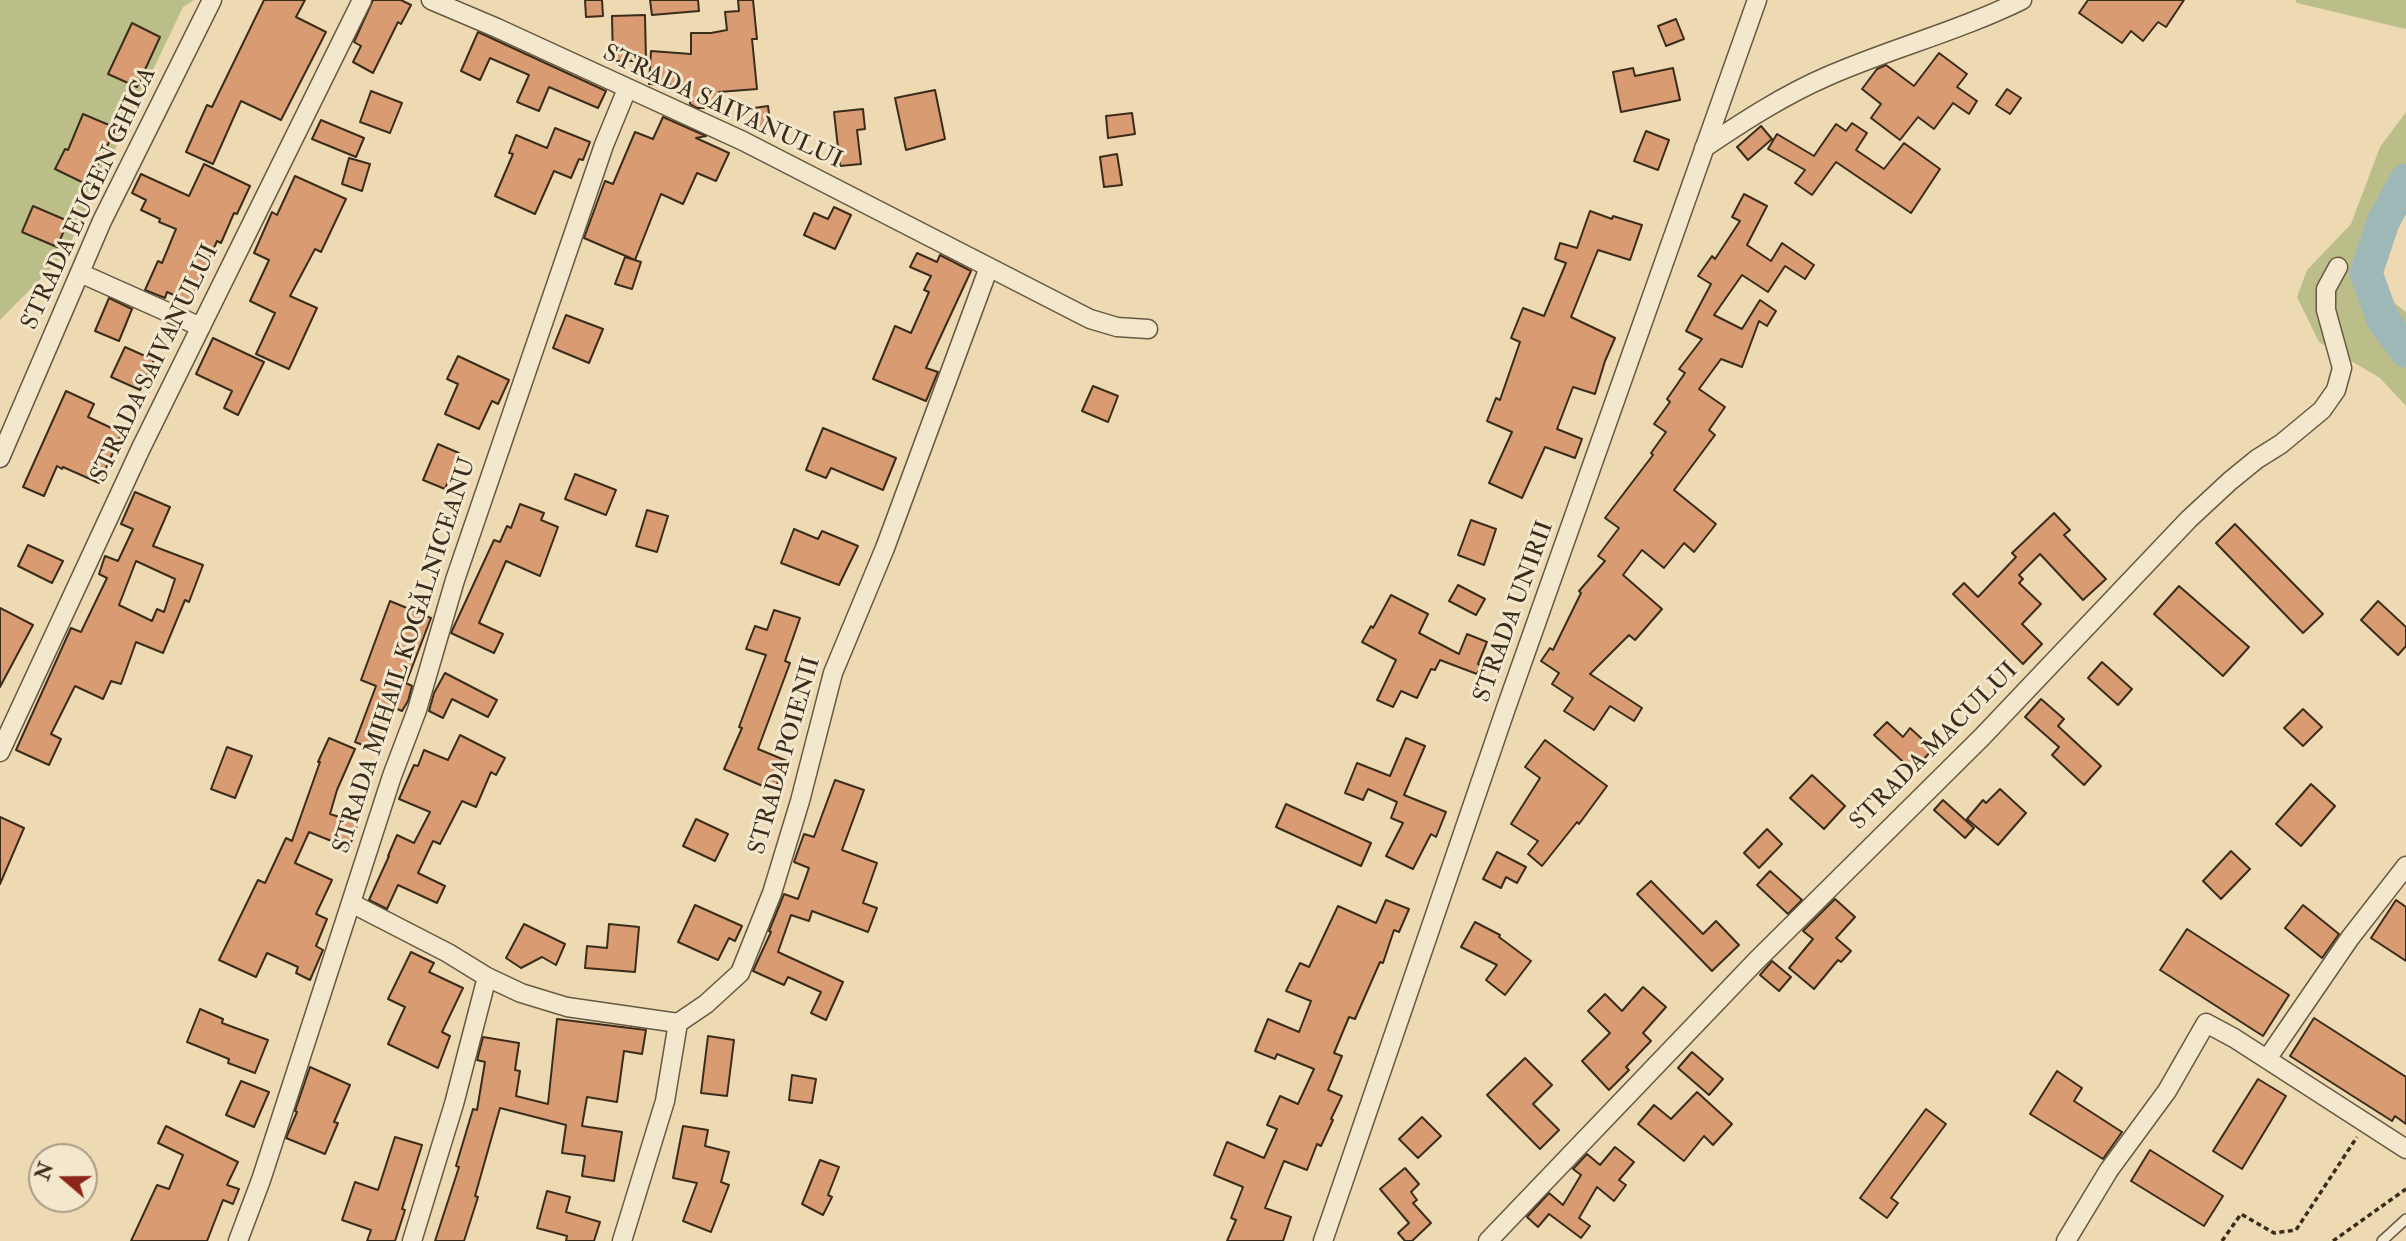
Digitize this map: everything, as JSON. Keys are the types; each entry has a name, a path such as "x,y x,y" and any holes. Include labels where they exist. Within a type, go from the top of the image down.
{"street":[{"name":"STRADA EUGEN GHICA","path":"0,458 102,221 212,0"},
{"name":"STRADA SAIVANULUI","path":"0,752 141,448 362,0"},
{"name":"STRADA SAIVANULUI","path":"431,0 743,141 1090,319 1117,327 1147,329"},
{"name":"STRADA UNIRII","path":"1323,1241 1506,708 1757,0"},
{"path":"1704,148 1786,96 1829,75 1991,15 2022,0"},
{"name":"STRADA MIHAIL KOGĂLNICEANU","path":"239,1241 261,1181 392,776 417,710 455,580 600,157 627,89"},
{"name":"STRADA POIENII","path":"678,1023 706,1004 740,973 772,893 800,801 832,673 885,548 989,267"},
{"name":"STRADA MACULUI","path":"1488,1241 1756,961 1982,737 2189,519 2248,466 2281,444 2322,410 2336,390 2342,368 2326,310 2326,289 2338,267"},
{"path":"80,274 201,327"},
{"path":"2267,1059 2350,938 2406,866"},
{"path":"351,903 522,993 567,1007 678,1023 665,1101 622,1241"},
{"path":"411,1241 454,1104 486,976"},
{"path":"2066,1241 2109,1170 2167,1091 2206,1023 2234,1038 2406,1150"}],"lane":[{"path":"2382,1241 2406,1219"}],"path":[{"path":"2222,1241 2241,1214 2274,1233 2296,1230 2366,1124"},
{"path":"2333,1241 2406,1189"},
{"path":"2274,1233 2274,1241"}],"green space":[{"path":"0,0 194,0 183,7 65,254 0,320"},
{"path":"2295,0 2406,0 2406,29 2297,3"},
{"path":"2406,112 2406,202 2400,206 2381,268 2388,298 2406,312 2406,406 2380,378 2319,342 2297,297 2307,270 2351,224 2380,147"}],"building":[{"path":"264,0 305,0 296,17 326,32 281,120 241,101 213,164 186,152 207,105 212,107"},
{"path":"373,0 401,0 411,5 401,24 398,22 373,73 353,62 361,46 354,42"},
{"path":"585,0 602,0 603,16 586,17"},
{"path":"650,0 698,0 699,11 652,15"},
{"path":"738,0 753,0 757,39 752,39 757,89 719,92 718,108 697,108 690,104 690,86 649,84 651,51 691,54 691,33 727,30 725,12 739,11"},
{"path":"2088,0 2184,0 2166,27 2158,22 2143,41 2131,31 2122,43 2079,13"},
{"path":"645,15 646,61 613,61 612,16"},
{"path":"1676,19 1684,39 1666,46 1658,26"},
{"path":"132,23 160,37 137,87 108,74"},
{"path":"478,32 606,91 598,108 549,87 539,111 517,102 529,75 490,58 480,80 461,71"},
{"path":"1939,53 1967,74 1957,87 1977,101 1969,114 1953,103 1934,129 1918,117 1900,140 1871,118 1881,104 1862,89 1877,69 1886,65 1914,86"},
{"path":"1633,68 1635,76 1673,68 1680,100 1621,112 1613,72"},
{"path":"2007,89 2021,98 2010,114 1996,105"},
{"path":"935,90 945,139 906,150 895,98"},
{"path":"371,91 402,103 390,133 360,122"},
{"path":"768,106 771,128 757,130 754,108"},
{"path":"863,109 865,129 857,130 861,164 840,166 834,112"},
{"path":"1132,113 1135,134 1108,138 1106,116"},
{"path":"83,114 116,128 88,185 55,169 65,149 68,150"},
{"path":"663,117 706,136 696,138 729,153 716,181 697,173 683,204 661,194 635,260 584,238 605,181 613,184 635,132 653,139"},
{"path":"321,120 364,138 356,157 312,139"},
{"path":"1852,123 1867,133 1856,150 1884,169 1904,143 1940,169 1911,213 1836,162 1812,195 1795,183 1805,170 1768,149 1777,134 1814,156 1836,124 1846,131"},
{"path":"1761,126 1772,139 1748,160 1737,147"},
{"path":"555,128 590,142 583,160 579,159 571,178 554,171 535,214 495,196 513,154 509,153 516,135 547,148"},
{"path":"1646,131 1669,140 1658,170 1634,161"},
{"path":"1117,154 1122,185 1104,187 1100,157"},
{"path":"349,158 370,164 362,191 342,184"},
{"path":"204,164 250,186 221,243 217,241 190,302 167,292 165,298 145,290 158,261 162,263 176,229 141,210 146,200 132,193 141,174 189,196"},
{"path":"295,176 346,199 321,252 315,249 290,296 317,308 289,369 256,354 275,313 250,301 269,260 254,253 272,212 277,215"},
{"path":"1744,194 1767,206 1747,245 1771,261 1782,243 1814,265 1805,279 1785,266 1768,292 1742,275 1714,315 1742,329 1760,300 1776,311 1767,326 1759,321 1742,367 1721,359 1699,389 1725,407 1709,430 1715,435 1674,490 1716,524 1694,552 1684,543 1664,568 1642,550 1623,575 1662,609 1635,640 1629,635 1590,674 1642,708 1634,721 1610,706 1594,730 1564,711 1573,698 1552,684 1559,673 1541,661 1550,648 1553,650 1581,593 1579,591 1605,561 1598,556 1619,528 1605,518 1653,455 1651,453 1666,432 1654,424 1670,402 1667,399 1685,373 1679,369 1702,339 1686,331 1711,284 1698,276 1712,256 1715,259 1740,221 1732,217"},
{"path":"33,206 68,221 57,247 22,232"},
{"path":"834,207 851,215 835,249 804,235 814,213 828,219"},
{"path":"1590,211 1642,225 1630,260 1598,250 1571,317 1615,338 1595,394 1573,387 1557,429 1582,439 1575,458 1545,447 1522,498 1489,483 1512,432 1487,421 1496,398 1500,400 1520,342 1511,338 1523,308 1544,316 1566,263 1555,259 1560,243 1577,248"},
{"path":"917,253 937,262 940,255 971,271 926,368 938,372 926,401 873,379 895,326 911,333 929,292 924,290 931,276 910,267"},
{"path":"625,257 641,262 632,289 615,284"},
{"path":"109,298 132,309 119,341 95,331"},
{"path":"566,315 603,329 589,363 553,348"},
{"path":"213,338 264,362 238,415 224,408 232,391 196,374"},
{"path":"125,347 154,360 140,390 111,377"},
{"path":"458,356 509,380 498,404 492,401 479,429 445,414 458,384 447,379"},
{"path":"1093,386 1118,396 1108,422 1082,411"},
{"path":"66,391 94,404 88,417 122,433 99,483 57,466 44,496 23,487"},
{"path":"823,428 896,458 883,490 831,468 826,478 806,470"},
{"path":"438,444 459,453 445,489 423,480"},
{"path":"575,474 616,490 606,515 565,499"},
{"path":"135,492 170,507 153,546 203,565 189,602 185,600 163,653 136,642 121,684 111,681 103,699 75,686 51,734 61,739 49,765 16,750 71,628 81,632 107,578 99,574 105,556 118,561 133,529 121,524","holes":["136,561 175,579 164,612 157,609 152,621 119,605"]},
{"path":"520,504 544,513 541,520 558,527 540,576 506,561 479,623 503,634 494,653 451,633 494,540 500,542 507,526 511,528"},
{"path":"647,510 668,516 657,552 636,546"},
{"path":"2054,513 2070,530 2064,535 2106,579 2083,600 2040,554 2019,575 2023,579 2019,583 2041,604 2022,624 2042,644 2023,664 1953,594 1964,583 1978,597 2016,557 2012,553"},
{"path":"1471,520 1496,529 1484,565 1458,555"},
{"path":"2235,524 2323,614 2303,633 2216,543"},
{"path":"794,529 818,539 822,531 858,546 839,585 781,563"},
{"path":"28,545 63,561 52,583 18,566"},
{"path":"1458,585 1485,599 1476,615 1449,601"},
{"path":"2179,586 2249,647 2223,676 2154,614"},
{"path":"1391,595 1428,614 1419,633 1459,654 1467,634 1487,642 1477,674 1440,660 1435,670 1431,669 1417,698 1401,691 1393,707 1377,700 1396,660 1362,642"},
{"path":"390,601 431,618 406,683 412,686 408,701 402,711 395,708 378,751 355,742 376,686 361,680"},
{"path":"2378,601 2406,627 2406,646 2398,655 2361,620"},
{"path":"0,608 33,625 0,687"},
{"path":"774,610 800,618 785,661 790,663 758,749 787,761 774,791 724,769 742,728 739,727 766,655 746,649 755,626 767,630"},
{"path":"2102,662 2132,689 2118,705 2088,678"},
{"path":"445,673 497,700 488,717 452,699 443,718 429,711 434,693"},
{"path":"2041,699 2064,719 2058,726 2101,766 2084,785 2052,755 2059,747 2025,717"},
{"path":"2303,709 2322,727 2303,746 2284,728"},
{"path":"1887,722 1903,737 1910,728 1933,749 1913,771 1874,735"},
{"path":"460,735 505,758 496,775 491,772 476,807 462,801 440,844 433,841 418,873 445,886 437,903 398,885 387,909 369,900 397,835 414,843 430,812 399,799 424,750 448,760"},
{"path":"329,738 355,749 330,814 358,823 349,848 309,832 295,863 332,880 316,914 327,919 316,946 323,950 310,980 296,973 298,967 267,953 256,977 219,960 258,880 265,883 286,838 292,841 318,762"},
{"path":"1406,738 1425,746 1404,795 1446,812 1436,837 1431,834 1413,869 1386,856 1403,823 1391,818 1397,802 1368,789 1363,800 1345,793 1357,763 1390,776"},
{"path":"1545,740 1607,786 1579,824 1577,822 1542,866 1528,854 1538,841 1511,824 1540,778 1525,767"},
{"path":"227,747 252,756 235,798 211,789"},
{"path":"1812,775 1845,806 1824,829 1790,798"},
{"path":"835,780 864,790 842,850 877,863 863,903 877,908 868,932 812,911 809,921 791,915 778,952 843,982 826,1020 811,1013 821,992 788,977 784,985 753,971 771,932 769,931 784,894 798,899 809,868 794,862 804,834 814,837"},
{"path":"2311,784 2335,806 2301,846 2276,824"},
{"path":"2000,789 2026,813 1998,845 1967,819 1983,800 1986,803"},
{"path":"1943,800 1974,828 1965,838 1934,810"},
{"path":"1286,804 1371,843 1361,866 1276,827"},
{"path":"0,817 24,828 0,884"},
{"path":"696,819 728,834 715,861 683,846"},
{"path":"1767,829 1782,844 1759,868 1744,853"},
{"path":"2231,851 2250,869 2221,899 2203,881"},
{"path":"1497,852 1526,867 1517,883 1506,877 1501,888 1483,879"},
{"path":"1770,871 1802,900 1788,914 1757,885"},
{"path":"1651,881 1703,934 1716,921 1739,945 1712,971 1637,894"},
{"path":"1835,899 1855,917 1836,938 1851,951 1841,962 1838,960 1814,989 1789,968 1813,939 1803,931"},
{"path":"1386,900 1409,909 1399,932 1394,930 1383,963 1380,962 1355,1019 1349,1017 1334,1053 1342,1056 1328,1090 1342,1096 1331,1119 1333,1120 1321,1146 1317,1144 1307,1170 1284,1161 1265,1208 1291,1217 1283,1241 1227,1241 1236,1220 1231,1218 1243,1187 1214,1175 1227,1142 1264,1158 1277,1129 1267,1125 1280,1096 1298,1104 1314,1069 1277,1054 1275,1059 1255,1051 1268,1019 1299,1032 1311,1001 1286,991 1300,963 1309,967 1338,906 1376,923"},
{"path":"2396,900 2406,907 2406,961 2371,938"},
{"path":"695,905 742,926 735,941 729,938 718,960 678,942"},
{"path":"2303,905 2339,934 2322,958 2285,928"},
{"path":"1475,922 1500,935 1499,937 1531,961 1505,995 1486,980 1497,965 1461,947"},
{"path":"524,924 565,944 556,965 542,957 521,968 506,958"},
{"path":"609,924 639,927 635,972 585,968 587,946 607,948"},
{"path":"2187,929 2289,995 2263,1036 2160,970"},
{"path":"411,952 434,963 429,972 463,988 442,1032 450,1036 438,1068 388,1044 405,1007 388,999"},
{"path":"1772,961 1791,977 1779,991 1760,975"},
{"path":"1643,987 1666,1007 1643,1033 1651,1041 1626,1067 1629,1070 1609,1090 1582,1061 1610,1033 1588,1011 1605,994 1622,1011"},
{"path":"200,1009 223,1019 222,1023 268,1040 255,1073 228,1063 229,1059 187,1042"},
{"path":"2314,1018 2406,1077 2406,1124 2395,1116 2392,1121 2290,1056"},
{"path":"557,1019 646,1030 642,1054 624,1051 617,1102 587,1097 582,1126 622,1132 614,1181 582,1176 585,1156 562,1153 566,1125 500,1108 464,1241 435,1241 459,1167 456,1166 473,1109 477,1110 485,1062 477,1060 483,1037 519,1043 515,1070 520,1071 516,1096 548,1104"},
{"path":"708,1036 734,1040 727,1096 701,1093"},
{"path":"1692,1052 1723,1079 1709,1095 1678,1068"},
{"path":"1525,1058 1552,1085 1533,1104 1559,1130 1540,1149 1487,1095"},
{"path":"310,1067 350,1085 334,1122 338,1123 325,1154 286,1138"},
{"path":"2057,1071 2082,1088 2074,1101 2122,1132 2103,1159 2030,1114"},
{"path":"792,1075 816,1079 812,1103 789,1100"},
{"path":"2258,1079 2286,1096 2242,1169 2213,1151"},
{"path":"241,1081 269,1092 254,1127 226,1115"},
{"path":"1697,1092 1732,1124 1713,1145 1704,1136 1684,1161 1638,1124 1654,1105 1671,1119"},
{"path":"1926,1109 1946,1124 1891,1198 1898,1203 1887,1218 1860,1198"},
{"path":"1422,1117 1441,1136 1418,1158 1399,1139"},
{"path":"166,1126 238,1162 227,1185 239,1189 233,1204 223,1200 207,1241 131,1241 157,1185 169,1189 183,1155 158,1143"},
{"path":"683,1126 708,1130 705,1146 729,1152 721,1182 729,1185 711,1232 683,1221 697,1183 673,1178"},
{"path":"395,1137 422,1145 402,1209 405,1210 395,1241 367,1241 371,1230 342,1220 355,1182 378,1190"},
{"path":"1615,1147 1634,1162 1619,1180 1626,1185 1614,1201 1597,1187 1579,1218 1590,1226 1581,1238 1549,1214 1538,1227 1527,1217 1549,1193 1563,1205 1581,1175 1573,1169 1587,1154 1600,1165"},
{"path":"2150,1150 2223,1196 2204,1226 2131,1181"},
{"path":"820,1160 839,1167 828,1195 832,1197 823,1215 802,1204"},
{"path":"1405,1168 1419,1184 1411,1192 1417,1200 1413,1203 1431,1223 1412,1241 1405,1241 1398,1233 1409,1223 1380,1189"},
{"path":"547,1191 570,1197 566,1212 600,1222 594,1241 566,1241 567,1236 537,1228"}],"waterway":[{"path":"2406,180 2383,222 2366,273 2383,320 2406,351"}]}
